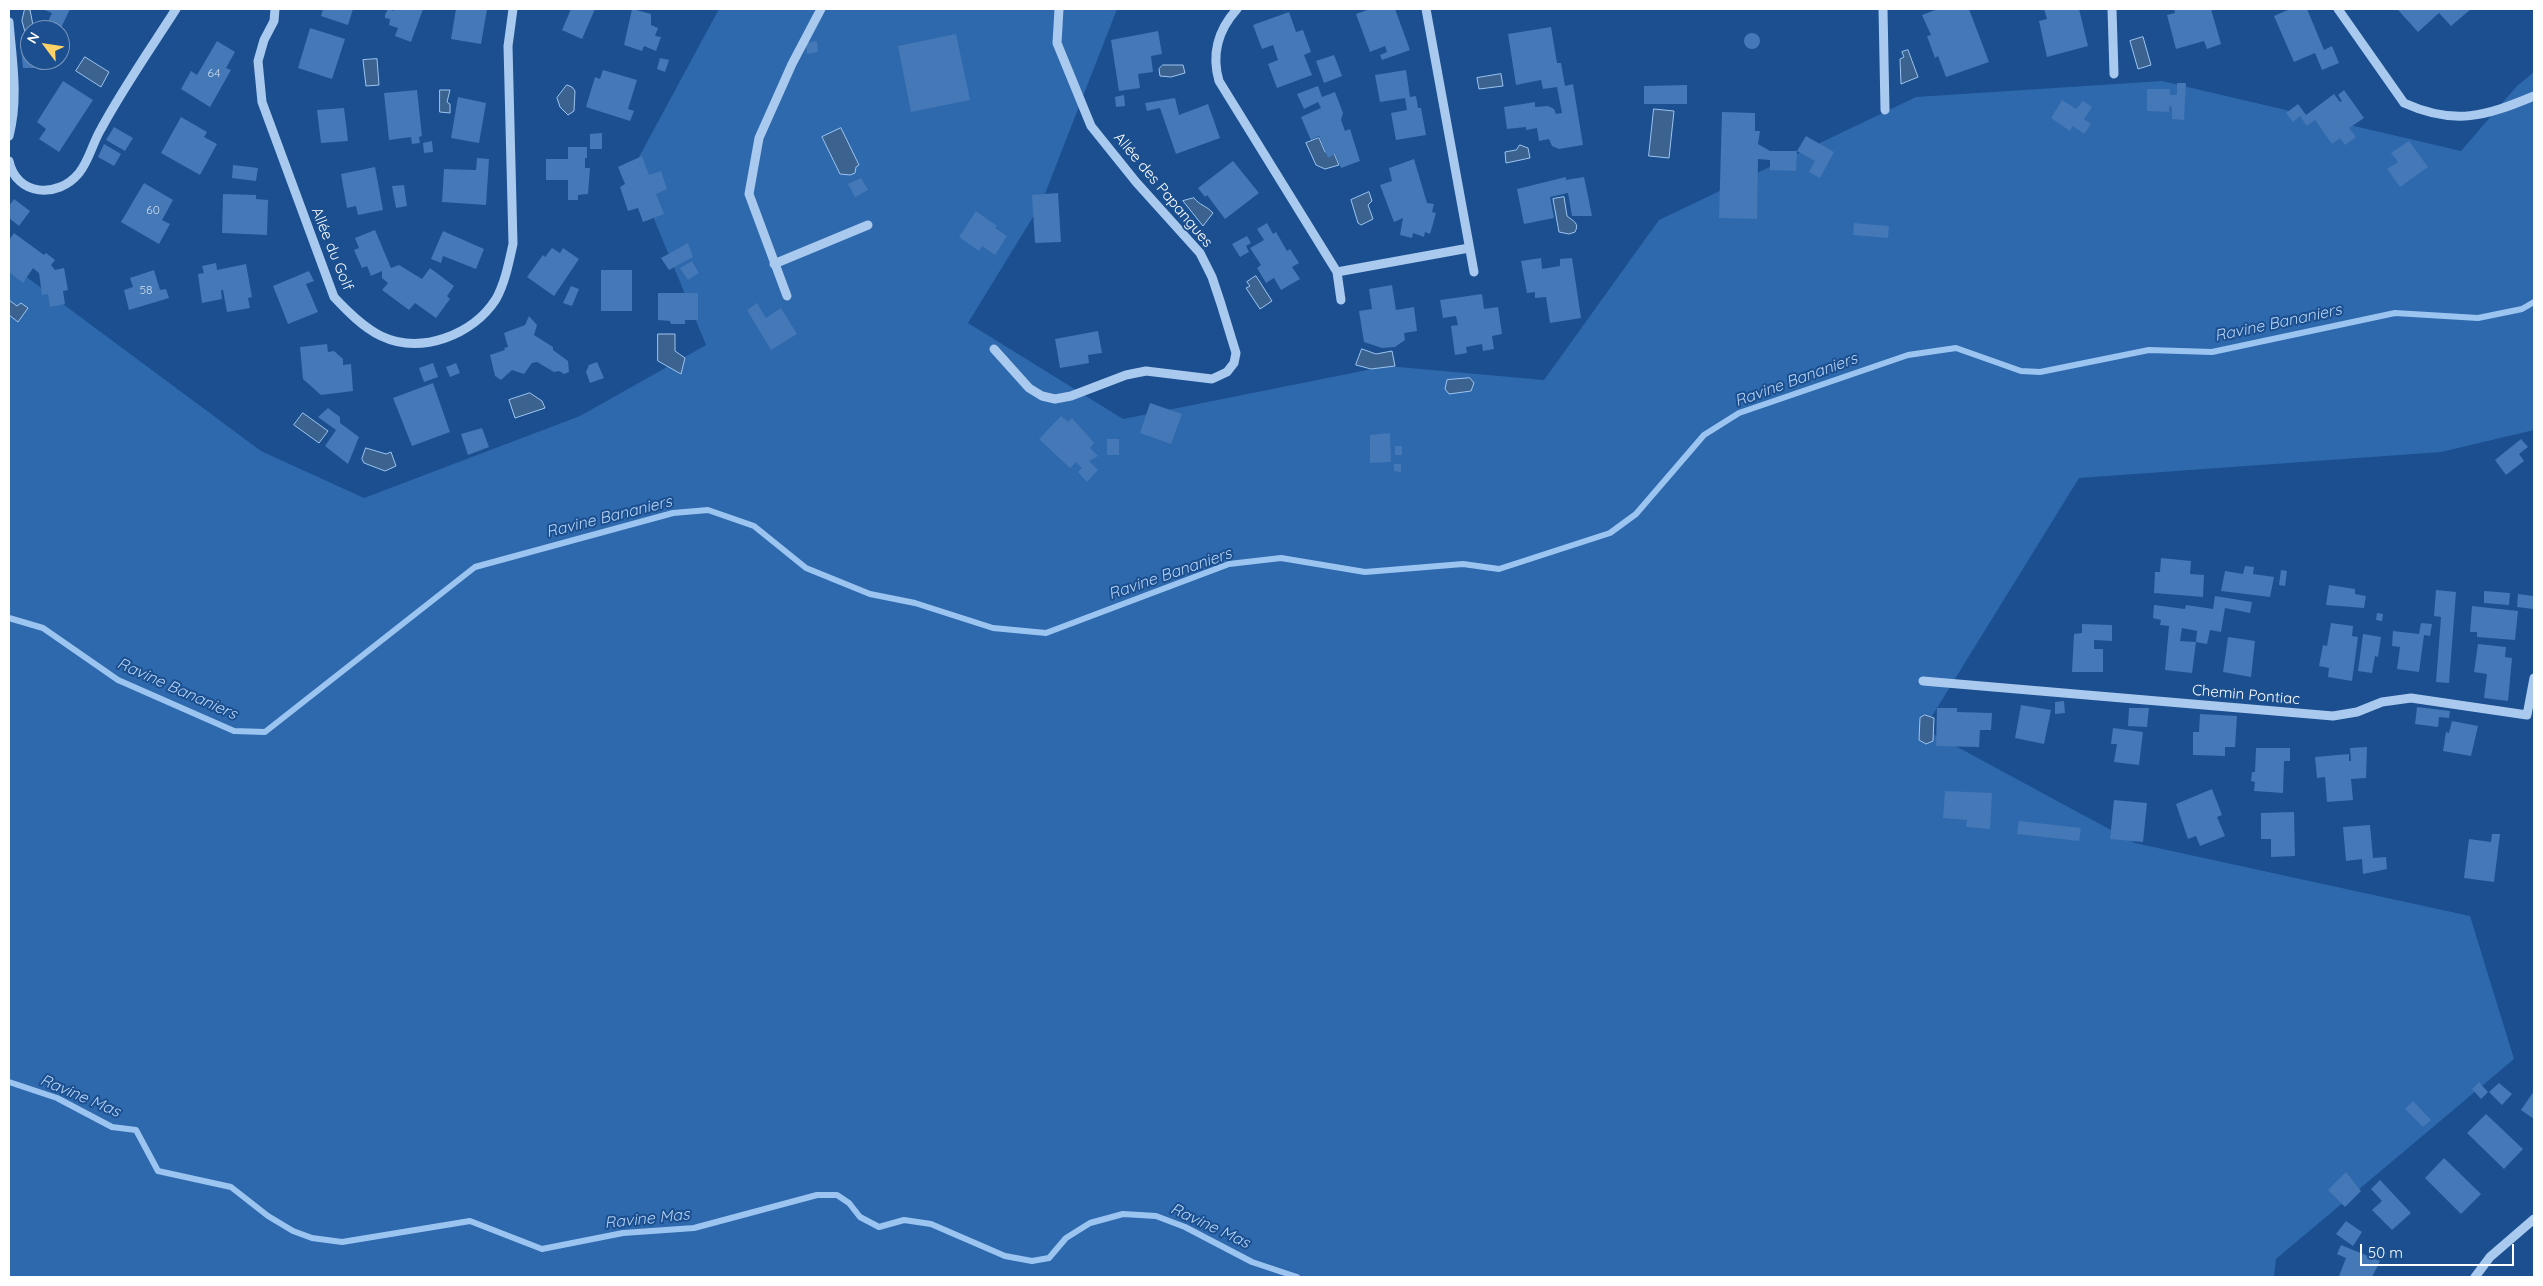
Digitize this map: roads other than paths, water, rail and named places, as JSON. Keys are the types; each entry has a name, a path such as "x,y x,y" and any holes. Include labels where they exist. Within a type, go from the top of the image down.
{"street":[{"path":"9,160 18,180 29,188 42,192 57,190 80,172 101,129 176,9"},
{"name":"Allée du Golf","path":"275,9 274,21 264,40 258,61 262,102 334,297 357,320 382,337 413,343 443,340 474,323 496,299 507,271 513,244 508,46 513,9"},
{"path":"787,296 749,194 760,138 792,64 821,9"},
{"name":"Allée des Papangues","path":"994,349 1029,388 1042,396 1055,399 1072,396 1126,375 1146,371 1212,379 1227,372 1234,363 1236,353 1212,277 1200,253 1136,182 1091,126 1057,43 1059,9"},
{"path":"1237,9 1219,34 1215,67 1219,81 1337,272 1341,300"},
{"path":"1426,9 1474,272"},
{"path":"1883,9 1885,110"},
{"path":"2112,9 2114,74"},
{"path":"2338,9 2404,103 2416,108 2462,118 2497,111 2534,96"},
{"path":"9,22 14,79 14,116 9,136"},
{"path":"774,264 868,226"},
{"path":"1337,272 1469,248"},
{"name":"Chemin Pontiac","path":"1923,681 2334,716 2357,712 2382,702 2411,698 2527,715 2534,678"},
{"path":"2475,1277 2490,1257 2534,1219"}],"waterway":[{"name":"Ravine Bananiers","path":"9,618 43,628 118,680 234,731 265,732 475,567 673,513 708,510 754,526 806,568 870,594 915,603 993,628 1046,633 1229,564 1281,558 1365,572 1463,564 1499,569 1610,533 1636,514 1704,435 1739,413 1908,355 1956,348 2021,371 2040,372 2149,350 2212,352 2395,313 2478,318 2522,309 2534,302"},
{"name":"Ravine Mas","path":"9,1082 57,1098 112,1127 136,1130 158,1171 231,1187 268,1216 293,1231 312,1238 342,1242 470,1221 542,1249 623,1233 694,1228 817,1195 837,1195 849,1203 860,1217 879,1227 904,1220 931,1224 1005,1256 1032,1261 1049,1258 1066,1238 1090,1223 1123,1214 1156,1216 1185,1227 1252,1262 1297,1277"}]}
